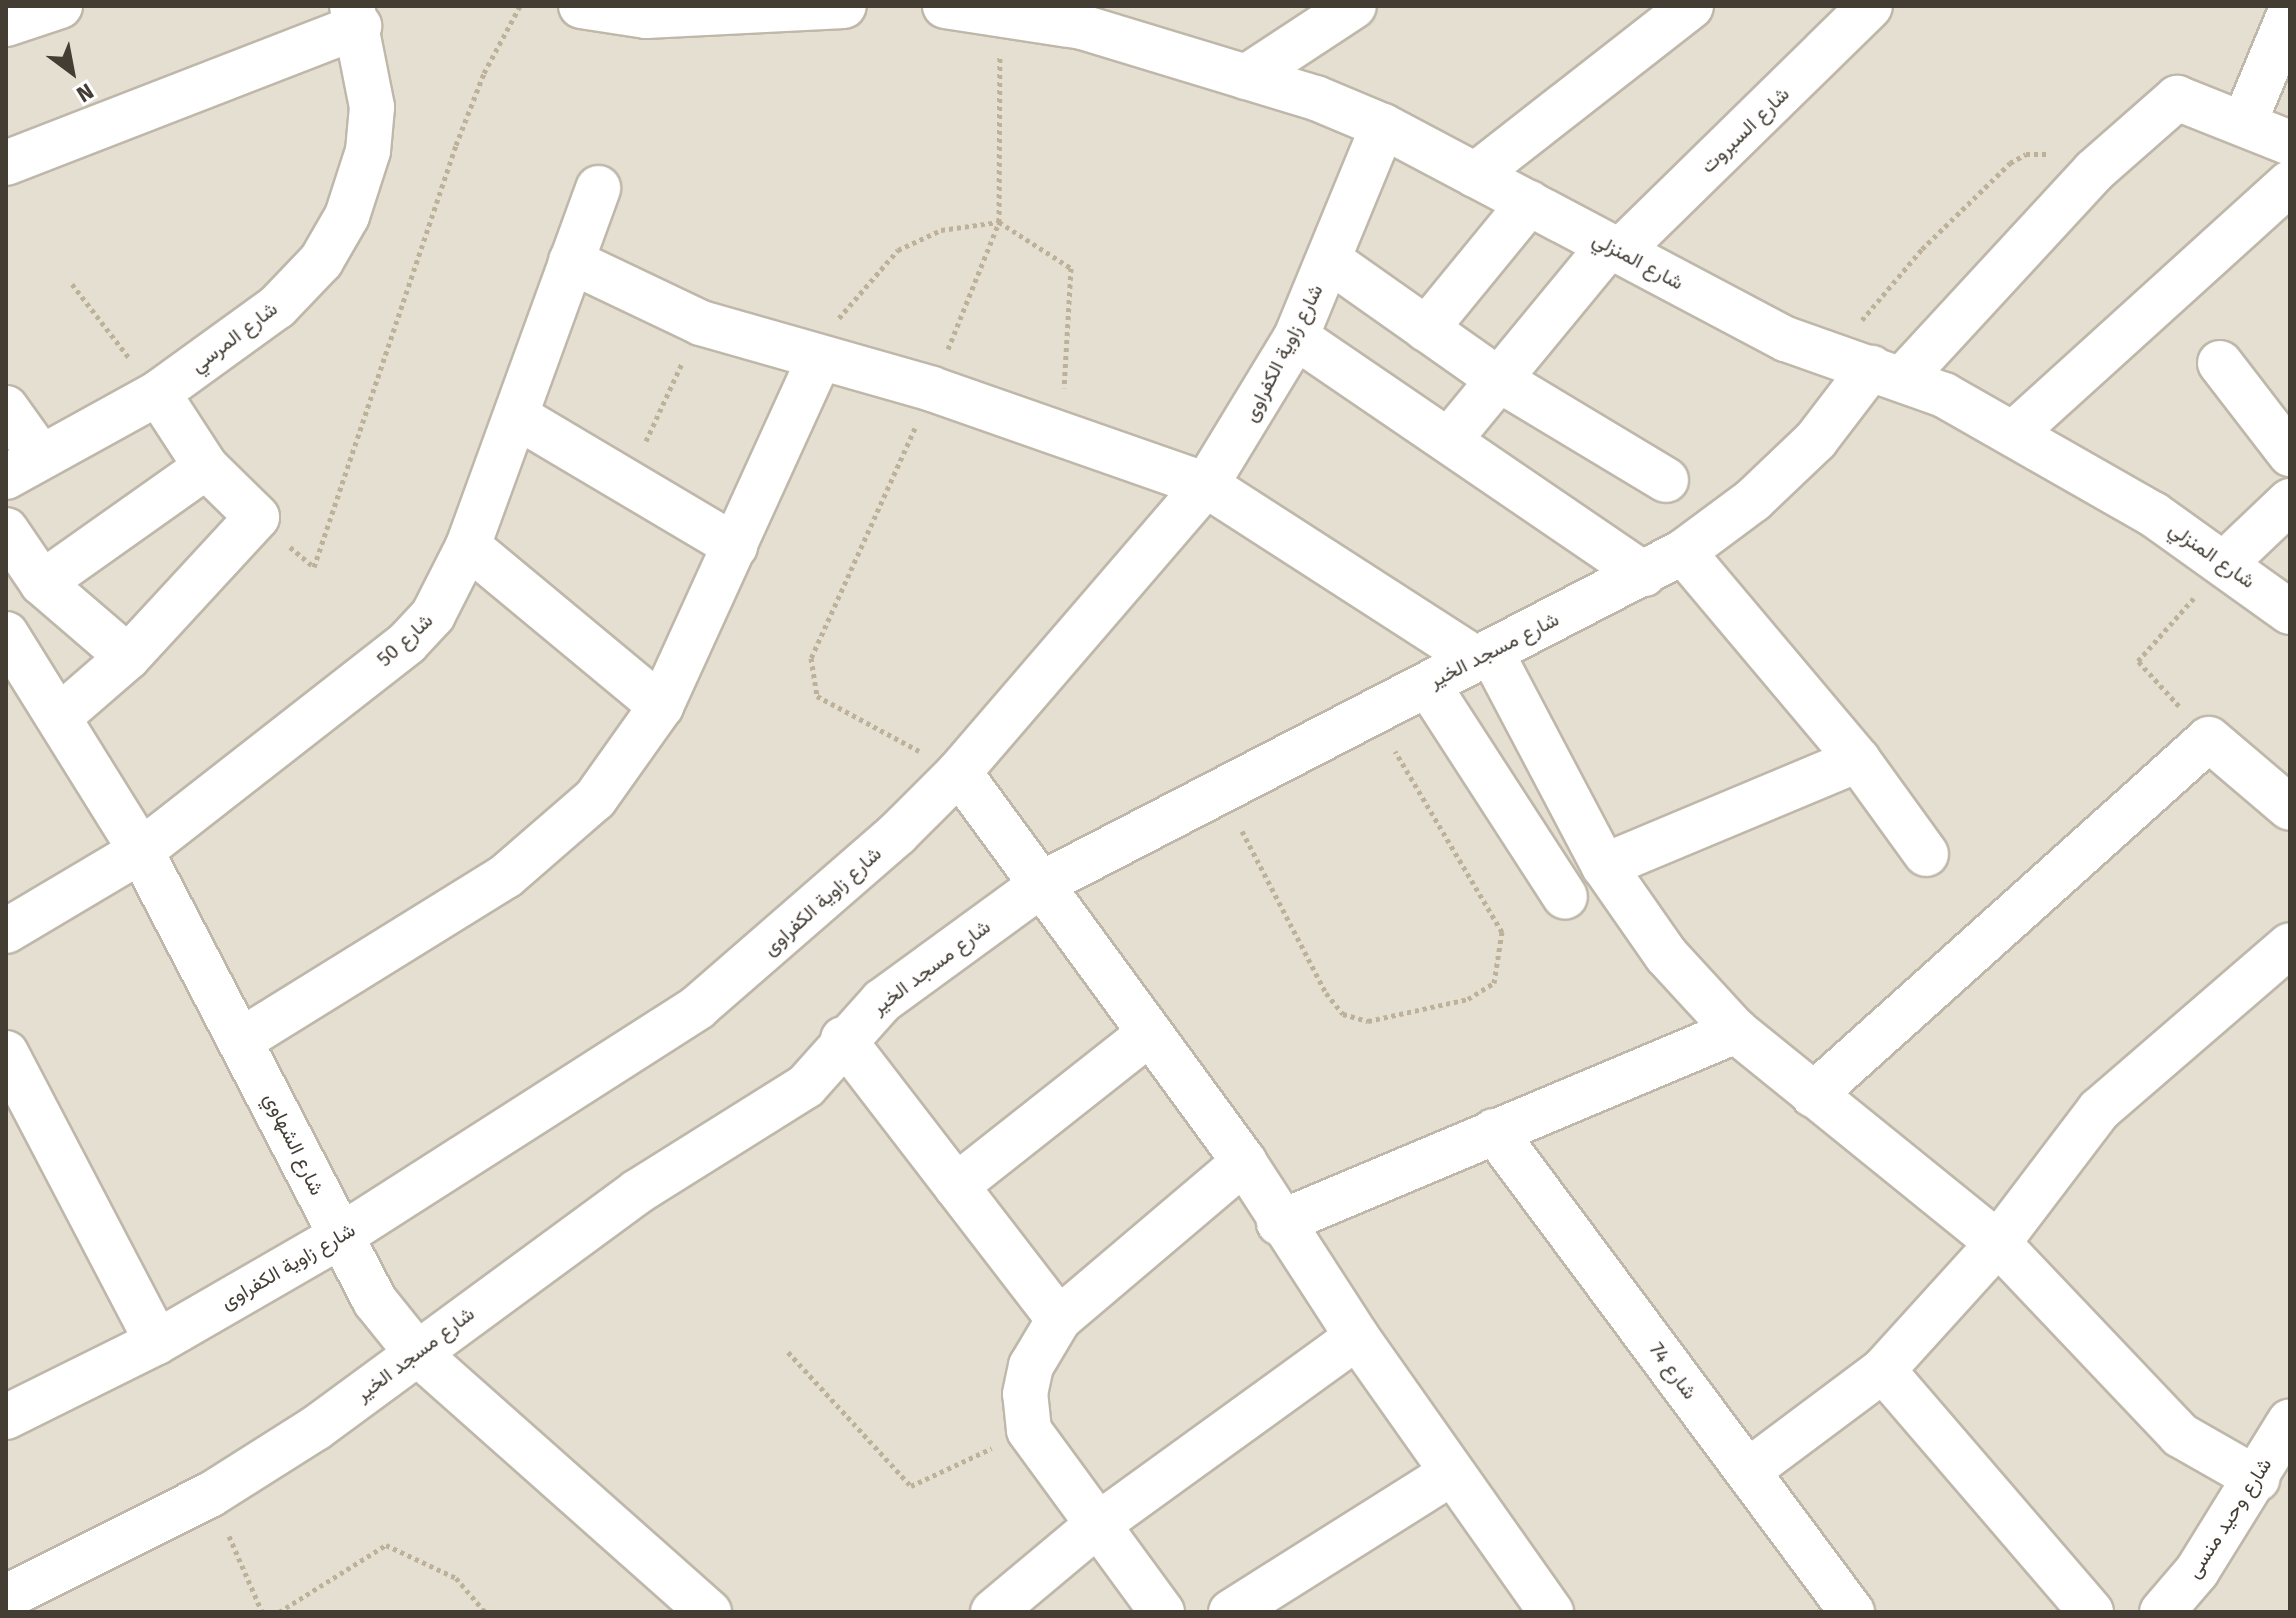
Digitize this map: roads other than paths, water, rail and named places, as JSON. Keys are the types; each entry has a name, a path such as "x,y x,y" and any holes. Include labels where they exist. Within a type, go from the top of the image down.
{"street":[{"path":"6,24 60,6"},
{"path":"581,6 646,16 844,6"},
{"name":"شارع المنزلي","path":"945,6 1094,16 1246,77 1383,126 1614,249 2014,433 2227,561 2290,612"},
{"path":"1246,77 1354,6"},
{"path":"1475,175 1691,6"},
{"path":"2290,13 2245,121 2290,143"},
{"name":"شارع السبروت","path":"1449,440 1498,379 1614,249 1845,15"},
{"path":"6,163 356,16"},
{"name":"شارع المرسي","path":"24,467 158,393 277,307 321,261 347,216 368,151 372,107 356,16"},
{"name":"شارع مسجد الخير","path":"6,1597 210,1495 316,1428 637,1192 776,1108 806,1086 843,1039 882,1001 1045,882 1683,552 1753,500 1816,440 1868,367 2177,98 2245,121"},
{"name":"شارع زاوية الكفراوى","path":"6,1417 157,1342 339,1237 698,1007 833,894 959,772 1206,485 1296,337 1383,126"},
{"path":"2014,433 2290,183"},
{"name":"شارع 50","path":"6,931 141,851 407,643 447,593 468,546 598,188"},
{"path":"1426,329 1529,203"},
{"path":"1329,260 1498,379 1666,480"},
{"path":"571,261 701,323 818,361 932,389 1206,485 1484,655 1604,866 1666,955 1736,1031 1998,1243 2180,1435 2277,1458"},
{"path":"1296,337 1644,574"},
{"path":"243,1039 506,876 595,799 661,706 818,361"},
{"path":"2220,363 2290,454"},
{"path":"34,699 128,657 257,517 206,467 158,393"},
{"path":"6,408 24,467"},
{"path":"516,416 629,478 735,546"},
{"path":"42,583 206,467"},
{"path":"2227,561 2290,501"},
{"path":"6,530 42,583 128,657"},
{"path":"468,546 661,706"},
{"path":"1683,552 1858,760 1926,854"},
{"name":"شارع الشهاوي","path":"6,634 34,699 141,851 243,1039 339,1237 375,1301 416,1352 709,1612"},
{"path":"1428,685 1565,897"},
{"path":"1813,1095 2209,739 2290,808"},
{"path":"1604,866 1858,760"},
{"path":"959,772 1045,882 1244,1162 1279,1223 1551,1612"},
{"path":"1748,1471 1883,1370 1998,1243 2099,1110 2290,945"},
{"path":"1279,1223 1736,1031"},
{"path":"956,1186 1150,1033"},
{"path":"843,1039 1059,1319"},
{"path":"10,1069 157,1342"},
{"name":"شارع 74","path":"1494,1131 1852,1612"},
{"path":"1162,1612 1096,1526 1029,1430 1025,1394 1031,1366 1059,1319 1244,1162"},
{"path":"993,1612 1096,1526 1357,1337"},
{"path":"1883,1370 2091,1612"},
{"name":"شارع وحيد منسى","path":"2162,1612 2277,1458"},
{"path":"1231,1612 1452,1473"}]}
